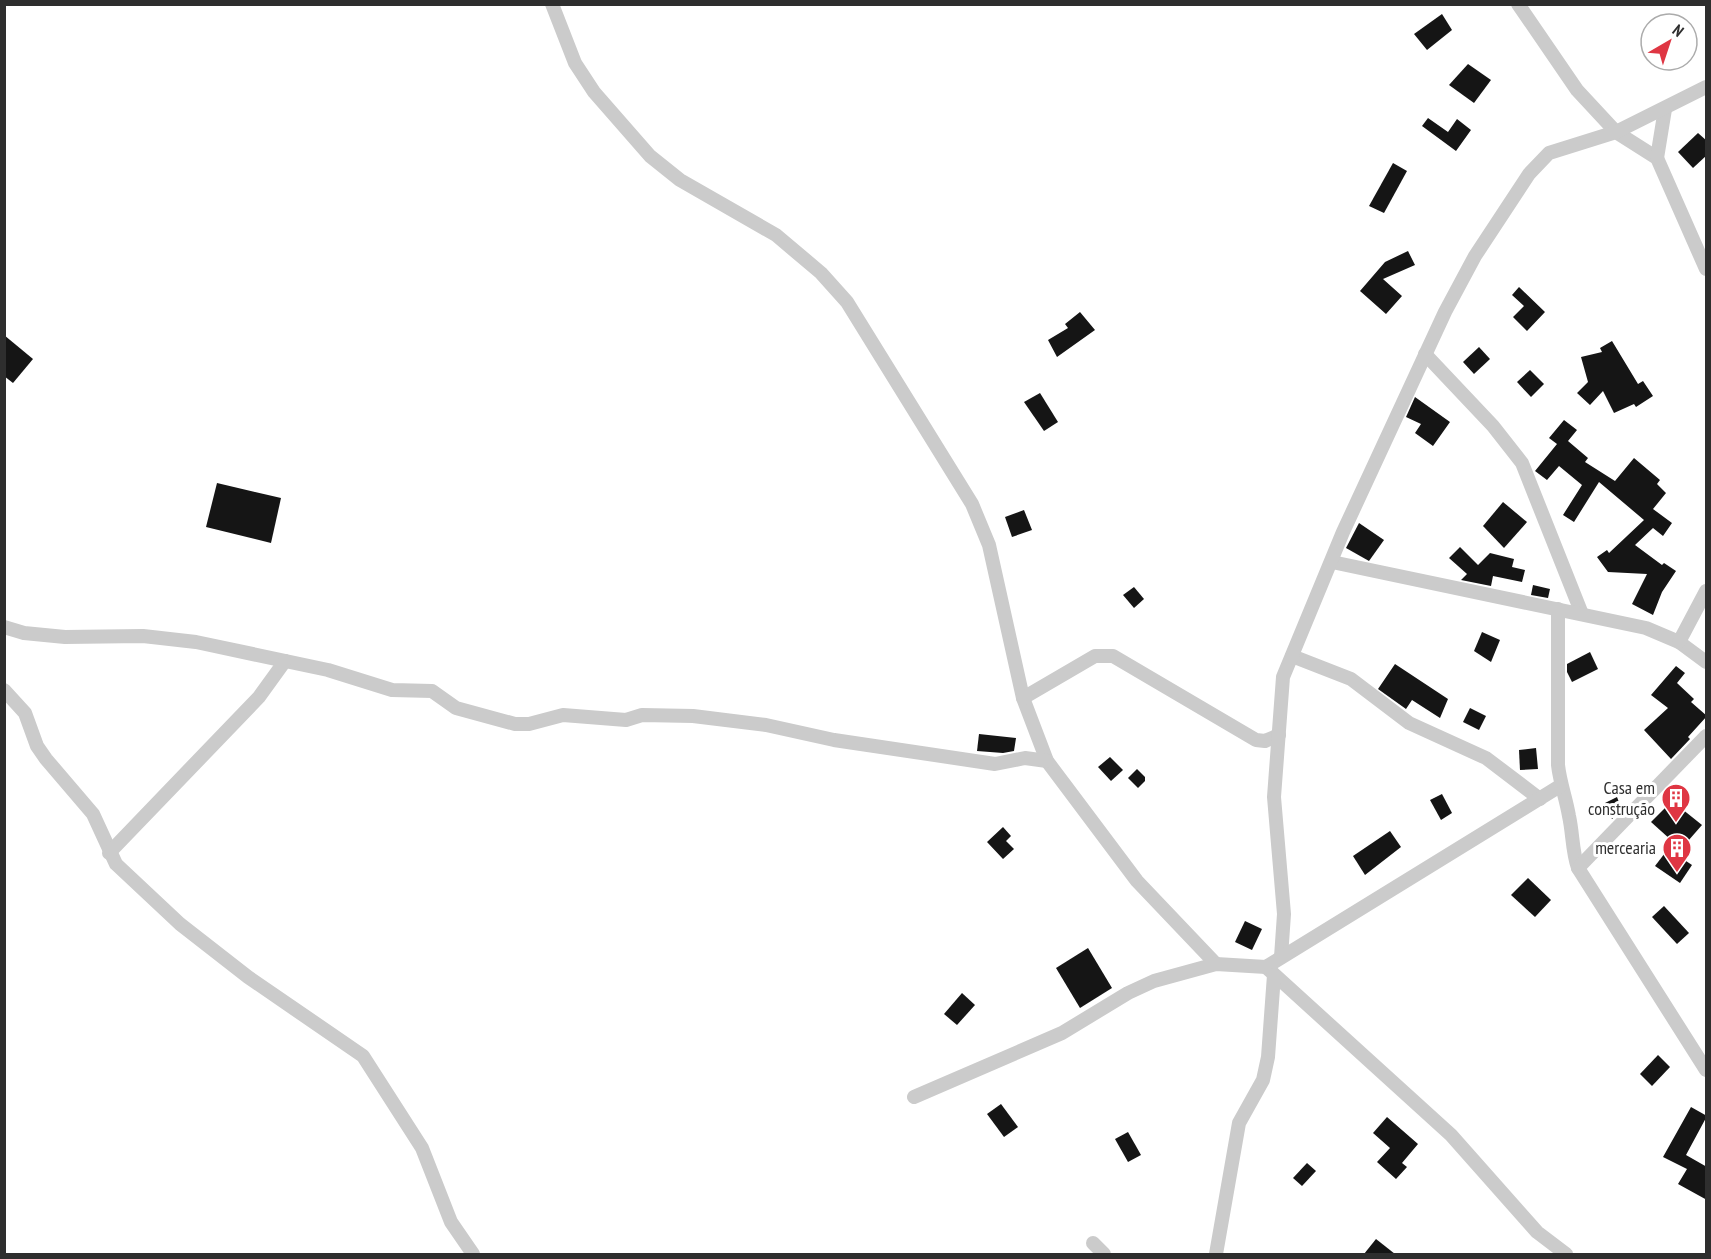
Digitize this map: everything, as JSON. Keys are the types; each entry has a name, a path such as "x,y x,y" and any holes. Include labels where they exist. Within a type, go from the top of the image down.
{"street":[{"path":"552,4 565,41 581,73 621,126 650,156 680,180 776,235 821,273 847,302 972,504 989,545 1023,698 1047,760 1137,881 1216,964"},
{"path":"1518,4 1577,90 1616,132 1657,158 1707,269"},
{"path":"1281,957 1284,914 1274,797 1283,677 1425,354 1475,256 1529,174 1549,153 1616,132 1707,87"},
{"path":"1657,158 1665,109"},
{"path":"1425,354 1493,426 1522,463 1582,614"},
{"path":"1332,562 1646,628 1679,642 1707,662"},
{"path":"1679,642 1707,591"},
{"path":"1558,609 1560,786 1567,805 1578,868 1707,1070"},
{"path":"4,627 24,633 65,637 143,636 196,642 328,670 392,690 432,691 456,708 515,724 529,724 563,715 626,720 642,715 693,716 766,725 834,740 996,764 1025,758 1047,760"},
{"path":"1023,698 1095,656 1103,654 1113,656 1256,740 1265,741 1279,735"},
{"path":"1292,656 1351,679 1409,723 1486,758 1540,799"},
{"path":"109,853 252,705 285,660"},
{"path":"4,690 26,713 37,746 46,759 93,814 116,864 189,930 283,1004 343,1040 363,1056 422,1148 451,1222 473,1254"},
{"path":"1578,868 1707,736"},
{"path":"1216,1254 1239,1123 1263,1080 1268,1057 1270,971 1281,957 1560,786"},
{"path":"914,1097 1062,1032 1154,981 1216,964 1270,971 1451,1136 1537,1232 1566,1254"},
{"path":"1093,1243 1104,1254"}],"building":[{"path":"1442,14 1452,30 1427,50 1414,34"},
{"path":"1468,64 1491,80 1474,103 1449,85"},
{"path":"1428,118 1448,132 1457,119 1471,130 1456,151 1422,126"},
{"path":"1698,133 1707,141 1707,155 1693,168 1678,152"},
{"path":"1393,163 1407,171 1384,213 1369,206"},
{"path":"1408,251 1415,265 1383,279 1402,296 1386,314 1360,291 1385,262"},
{"path":"1519,287 1545,312 1527,331 1513,317 1524,306 1512,295"},
{"path":"1080,312 1095,330 1057,357 1048,340 1068,328 1065,324"},
{"path":"4,335 33,359 13,383 4,376"},
{"path":"1612,341 1638,384 1643,381 1653,396 1636,407 1634,404 1614,413 1603,391 1590,405 1577,393 1588,382 1581,357 1602,352 1600,348"},
{"path":"1479,347 1490,359 1474,374 1463,362"},
{"path":"1530,370 1544,384 1531,397 1517,382"},
{"path":"1040,393 1058,422 1044,431 1024,402"},
{"path":"1415,397 1450,422 1433,446 1415,433 1421,424 1406,417"},
{"path":"1564,420 1577,430 1568,441 1588,458 1585,462 1615,481 1634,458 1660,480 1657,484 1666,493 1653,509 1672,523 1663,536 1653,528 1635,545 1662,565 1664,563 1676,571 1662,592 1653,615 1632,604 1647,574 1608,572 1597,557 1607,550 1609,553 1644,520 1599,482 1574,522 1563,515 1582,485 1559,466 1547,480 1535,471 1557,444 1549,438"},
{"path":"217,483 281,498 271,543 206,527"},
{"path":"1503,502 1527,522 1504,548 1483,526"},
{"path":"1024,510 1032,530 1012,537 1005,517"},
{"path":"1359,523 1384,540 1369,561 1346,548"},
{"path":"1460,547 1478,565 1490,553 1514,559 1512,567 1525,570 1522,582 1493,576 1491,586 1461,580 1467,574 1449,558"},
{"path":"1533,585 1550,589 1548,598 1531,595"},
{"path":"1134,587 1144,599 1134,608 1123,595"},
{"path":"1482,632 1500,640 1491,662 1474,651"},
{"path":"1590,652 1598,669 1572,682 1567,672 1567,664"},
{"path":"1395,664 1448,699 1440,718 1412,700 1406,709 1378,689"},
{"path":"1676,666 1685,673 1677,683 1694,699 1691,702 1707,716 1671,759 1644,730 1668,708 1651,695"},
{"path":"1470,708 1486,716 1479,730 1463,722"},
{"path":"979,734 1016,738 1014,751 1003,753 977,751"},
{"path":"1536,748 1538,769 1520,770 1519,750"},
{"path":"1110,757 1123,770 1111,781 1098,767"},
{"path":"1137,769 1145,777 1145,781 1138,788 1128,778"},
{"path":"1442,794 1452,813 1441,820 1430,800"},
{"path":"1617,797 1622,810 1612,819 1605,803"},
{"name":"Casa em construção","path":"1672,801 1702,825 1681,849 1651,822"},
{"path":"1003,827 1011,836 1006,841 1014,849 1003,859 987,842"},
{"path":"1390,831 1401,847 1365,875 1353,856"},
{"name":"mercearia","path":"1668,849 1692,865 1680,883 1655,866"},
{"path":"1528,878 1551,900 1535,917 1511,895"},
{"path":"1664,906 1689,933 1677,944 1652,917"},
{"path":"1245,921 1262,929 1252,950 1235,942"},
{"path":"1088,948 1112,988 1080,1008 1056,968"},
{"path":"962,993 975,1005 957,1025 944,1014"},
{"path":"1658,1055 1670,1067 1652,1086 1640,1074"},
{"path":"1001,1104 1018,1127 1004,1137 987,1114"},
{"path":"1691,1107 1707,1116 1686,1155 1707,1167 1707,1200 1678,1184 1687,1169 1663,1157"},
{"path":"1387,1117 1418,1144 1402,1163 1407,1167 1396,1179 1377,1162 1390,1148 1373,1133"},
{"path":"1128,1132 1141,1155 1128,1162 1115,1139"},
{"path":"1307,1163 1316,1171 1302,1186 1293,1178"},
{"path":"1376,1239 1395,1254 1364,1254"}],"place":[{"name":"Casa em construção","path":"1676,824"},
{"name":"mercearia","path":"1677,874"}]}
